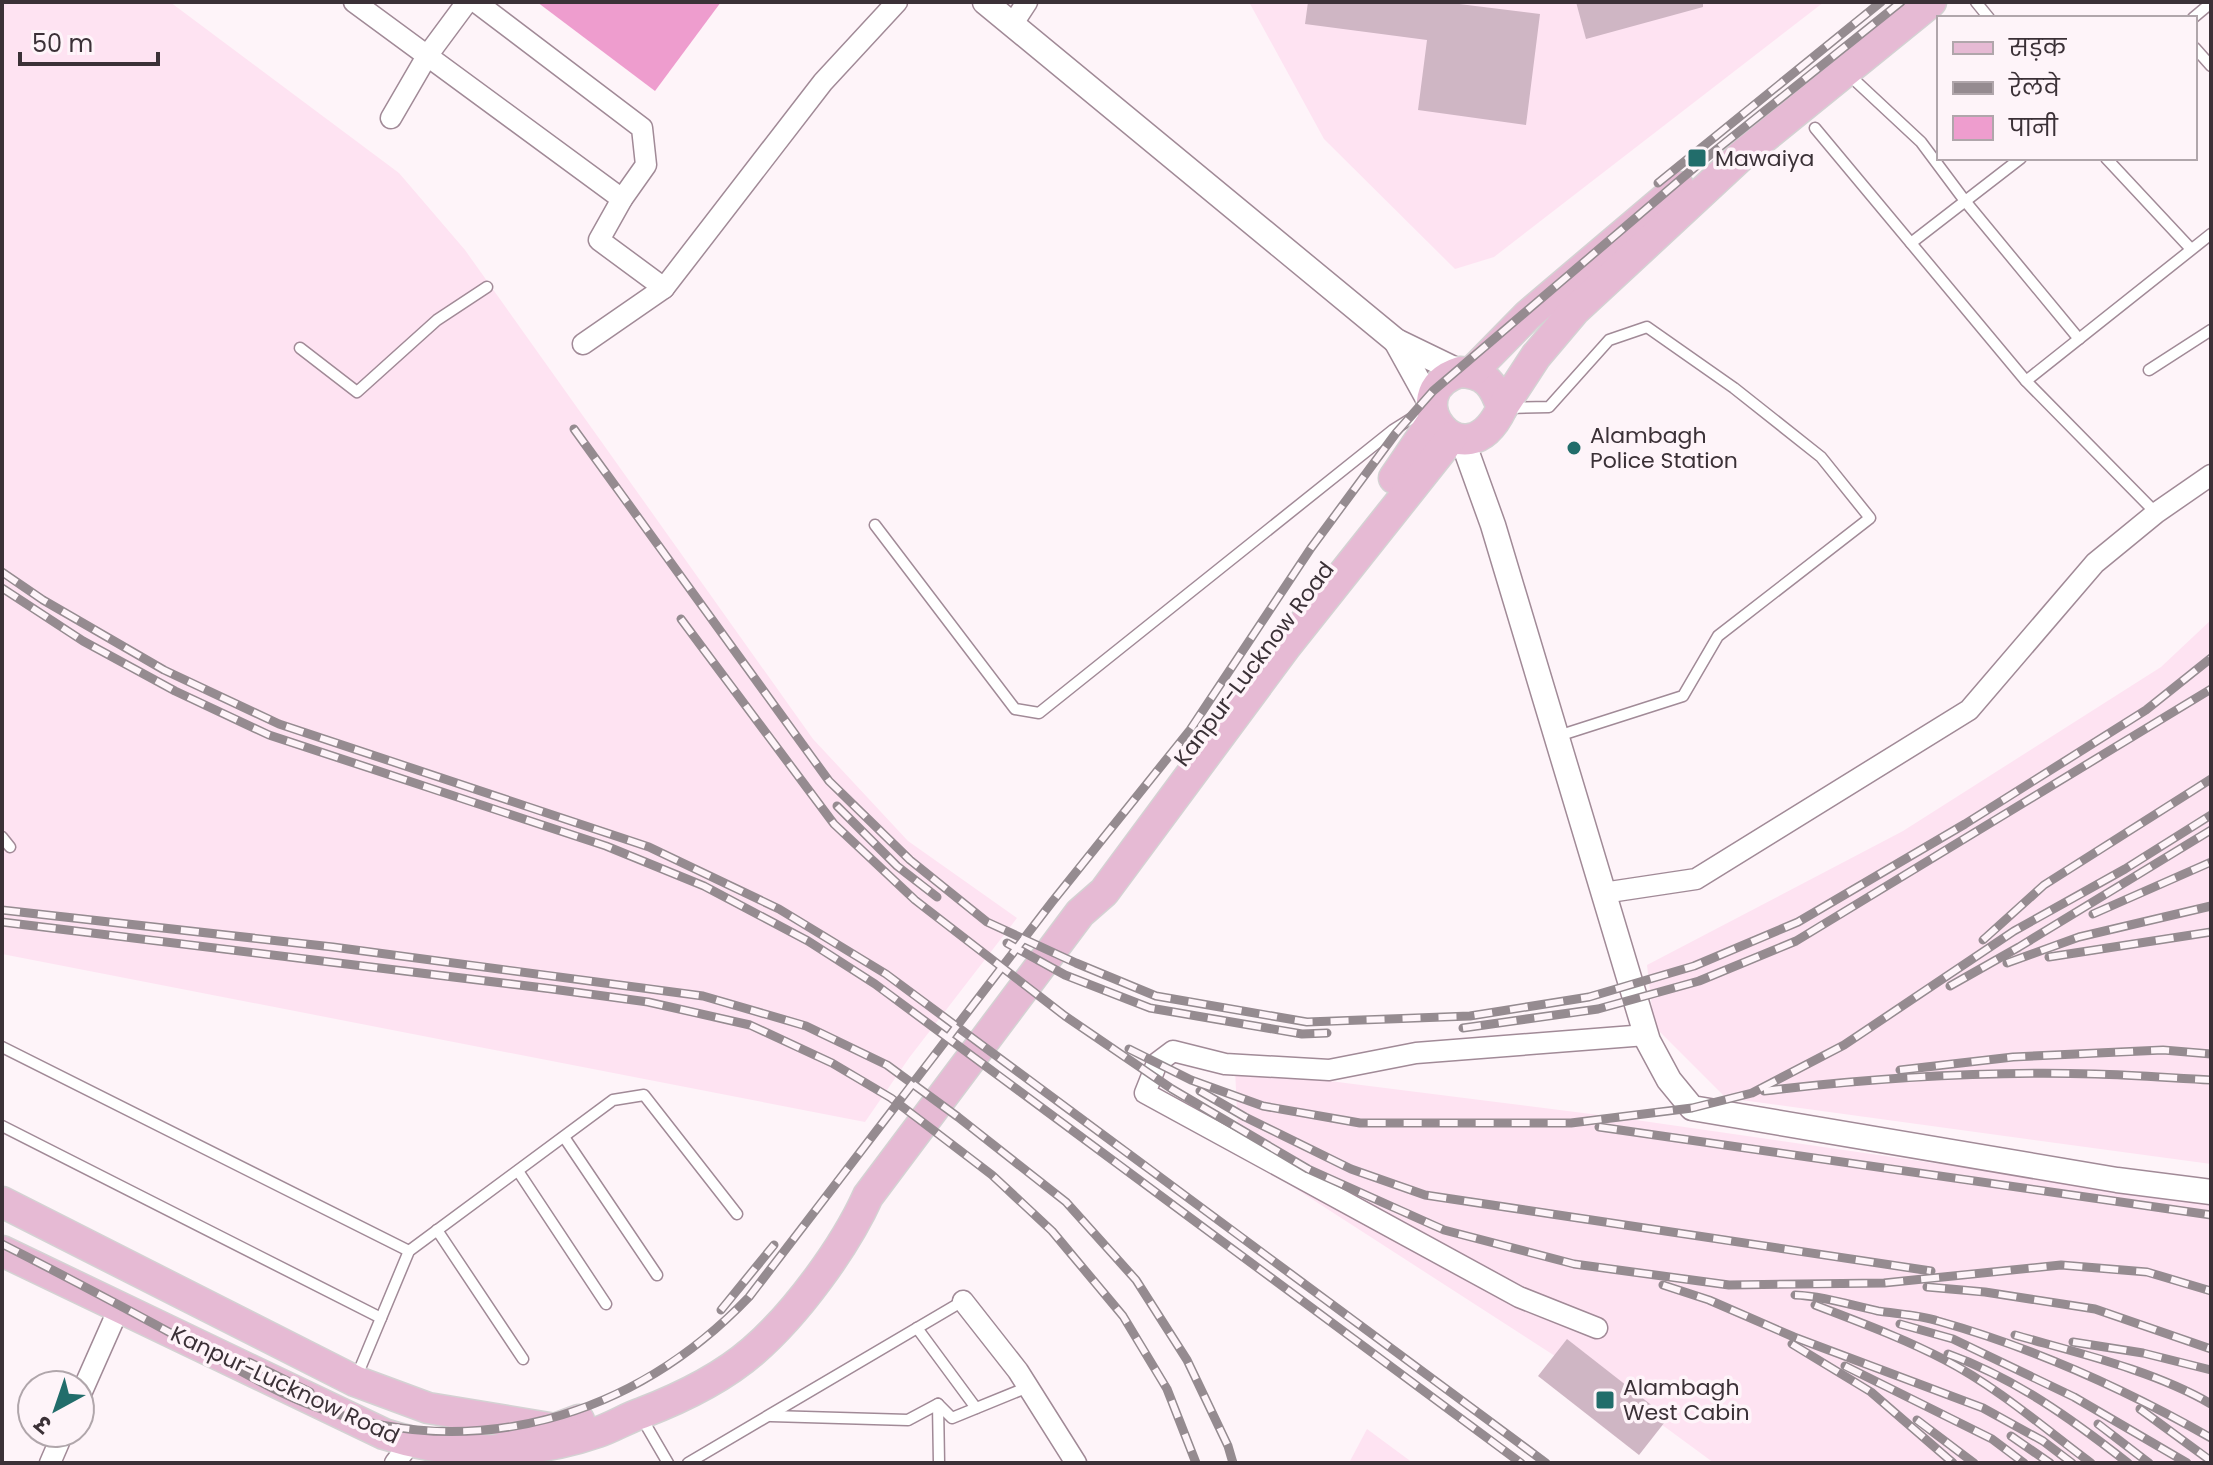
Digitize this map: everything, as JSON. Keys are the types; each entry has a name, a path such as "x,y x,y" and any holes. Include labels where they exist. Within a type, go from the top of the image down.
{"main road":[{"name":"Kanpur-Lucknow Road","path":"1453,427 1437,387 1443,380 1466,372 1609,245 1903,2"},
{"name":"Kanpur-Lucknow Road","path":"2,1251 384,1434 403,1453 456,1456 543,1447 598,1432 714,1379 753,1352 788,1316 854,1227 868,1196 1080,913 1092,879 1416,449 1453,427 1495,424 1536,356 1574,311 1741,156 1931,2"},
{"path":"1466,372 1492,385 1502,408"},
{"name":"Kanpur-Lucknow Road","path":"2,1202 355,1381 428,1408 555,1429 631,1400 704,1363 746,1334 843,1214 868,1196"}],"street":[{"path":"354,2 622,199"},
{"path":"391,118 427,56 467,2"},
{"path":"476,2 642,128 646,165 599,240 664,288"},
{"path":"583,344 664,288 823,82 897,2"},
{"path":"985,2 1396,341 1466,372"},
{"path":"1012,25 1027,2"},
{"path":"1396,341 1453,427 1493,525 1646,1035 1669,1080 1692,1108 2117,1180 2211,1192"},
{"path":"1603,893 1696,879 1969,710 2095,563 2156,513 2211,475"},
{"path":"1597,1328 1519,1297 1145,1093 1157,1063 1173,1051 1225,1064 1329,1070 1416,1053 1646,1035"},
{"path":"963,1301 1028,1387 1076,1463"},
{"path":"92,1369 119,1308"},
{"path":"451,1411 456,1456"}],"lane":[{"path":"2195,16 2211,3"},
{"path":"2197,50 2211,66"},
{"path":"1845,72 1921,142 1965,201 2079,339"},
{"path":"1815,128 2026,381 2156,513"},
{"path":"1911,243 2018,160"},
{"path":"2108,160 2191,249"},
{"path":"2026,381 2211,234"},
{"path":"300,348 357,392 437,320 487,287"},
{"path":"1502,408 1549,407 1609,340 1647,327 1734,388 1821,457 1870,518 1718,636 1683,696 1555,737"},
{"path":"2149,370 2211,330"},
{"path":"875,525 1015,709 1039,713 1393,430 1453,427"},
{"path":"2,837 10,847"},
{"path":"2,1047 409,1251"},
{"path":"355,1381 409,1251 613,1100 644,1095 737,1214"},
{"path":"2,1126 381,1318"},
{"path":"564,1137 657,1275"},
{"path":"518,1171 606,1304"},
{"path":"437,1230 523,1359"},
{"path":"688,1463 963,1301"},
{"path":"917,1328 976,1408"},
{"path":"938,1404 952,1418 1028,1387"},
{"path":"769,1416 908,1420 938,1404"},
{"path":"938,1404 939,1463"},
{"path":"639,1414 668,1463"}],"shaded area":[{"path":"2,2 170,2 399,173 465,250 813,739 908,841 1017,918 909,1058 865,1122 2,954"},
{"path":"1249,2 1824,2 1494,257 1455,269 1324,139"},
{"path":"2211,620 2211,1164 1726,1098 1654,1026 1647,965 1903,831 2161,667"},
{"path":"1235,1069 1615,1117 2211,1203 2211,1463 1714,1463 1665,1427 1239,1152"},
{"path":"1367,1429 1413,1463 1349,1463"}],"water":[{"path":"537,2 721,2 655,91"}],"building":[{"path":"1308,2 1443,2 1540,14 1526,125 1418,110 1427,40 1305,24"},
{"path":"1576,2 1703,2 1703,7 1586,39"},
{"path":"1567,1339 1668,1418 1639,1455 1538,1376"}],"railway":[{"path":"1658,183 1881,2"},
{"path":"2,1244 281,1392 313,1406 373,1423 432,1431 491,1429 548,1419 602,1400 654,1373 704,1339 749,1297 1052,902 1190,730 1311,548 1396,433 1433,391 1701,162 1901,2"},
{"path":"574,429 829,781 910,860 987,922 1156,996 1307,1022 1470,1016 1589,997 1694,966 1798,922 1965,824 2146,710 2211,658"},
{"path":"2,572 43,600 164,670 279,724 649,847 779,909 886,974 1546,1463"},
{"path":"2,588 83,641 175,691 269,735 606,846 704,886 808,941 875,984 1521,1463"},
{"path":"681,619 834,824 915,900 1065,1016 1172,1089 1308,1169 1444,1230 1574,1264 1729,1285 1884,1283 2061,1265 2147,1272 2211,1291"},
{"path":"1463,1028 1598,1009 1699,981 1796,941 2211,689"},
{"path":"1983,940 2044,885 2211,779"},
{"path":"837,806 897,866 937,897"},
{"path":"1129,1049 1191,1080 1263,1106 1360,1123 1571,1123 1692,1108 1752,1093 1844,1045 2014,931 2125,869 2211,815"},
{"path":"1950,986 2211,830"},
{"path":"2093,914 2211,862"},
{"path":"2007,963 2079,937 2211,906"},
{"path":"2,910 333,947 703,996 806,1026 887,1065 1066,1202 1136,1280 1187,1360 1233,1463"},
{"path":"2,922 648,1002 750,1025 832,1063 891,1098 992,1175 1052,1231 1123,1316 1167,1389 1196,1463"},
{"path":"2049,957 2211,932"},
{"path":"1007,943 1065,975 1150,1008 1302,1034 1327,1033"},
{"path":"1900,1070 2013,1057 2163,1050 2211,1054"},
{"path":"1764,1091 1846,1082 1970,1075 2095,1074 2211,1080"},
{"path":"1200,1091 1245,1117 1351,1169 1425,1195 1931,1271"},
{"path":"1599,1127 2211,1215"},
{"path":"721,1310 774,1245"},
{"path":"1663,1285 1709,1300 1794,1337 1983,1408 2043,1441 2072,1463"},
{"path":"1927,1287 1985,1292 2095,1309 2211,1349"},
{"path":"1795,1295 1931,1319 2009,1344 2112,1387 2211,1438"},
{"path":"1815,1305 1945,1360 2002,1395 2091,1463"},
{"path":"1900,1324 1953,1339 2074,1397 2187,1463"},
{"path":"2015,1335 2141,1372 2211,1404"},
{"path":"2073,1342 2143,1353 2211,1370"},
{"path":"1792,1344 1871,1392 1953,1463"},
{"path":"1948,1354 1997,1375 2042,1401 2128,1463"},
{"path":"249,1362 310,1392"},
{"path":"1845,1366 1992,1439 2024,1463"},
{"path":"2140,1409 2211,1461"},
{"path":"1917,1420 1974,1463"},
{"path":"2098,1424 2149,1463"},
{"path":"2011,1436 2050,1463"}],"place":[{"name":"Mawaiya","path":"1697,158"},
{"name":"Alambagh Police Station","path":"1574,448"},
{"name":"Alambagh West Cabin","path":"1605,1400"}]}
